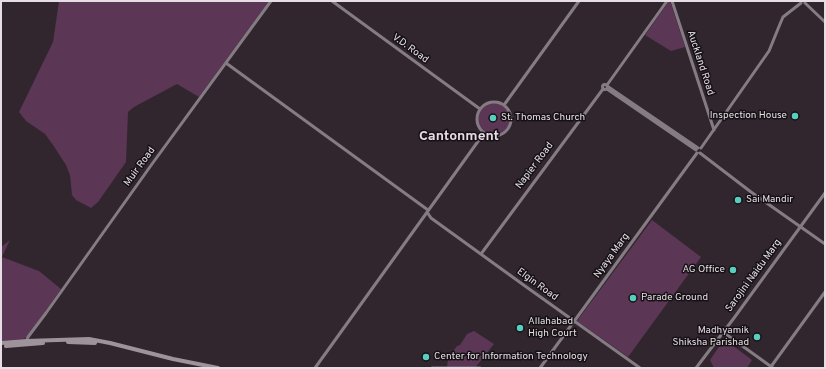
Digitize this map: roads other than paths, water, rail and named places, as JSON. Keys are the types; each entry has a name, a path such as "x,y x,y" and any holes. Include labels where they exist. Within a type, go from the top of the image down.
{"main road":[{"path":"1,345 83,339 95,340 173,359 218,368"},
{"path":"26,343 92,342 207,368"}],"street":[{"name":"Muir Road","path":"26,343 28,337 271,1"},
{"name":"V.D. Road","path":"332,1 480,109"},
{"path":"504,105 579,1"},
{"name":"Napier Road","path":"481,254 618,71 668,1"},
{"name":"Auckland Road","path":"672,1 714,130"},
{"path":"803,2 825,22"},
{"name":"Nyaya Marg","path":"540,368 714,130 769,51 784,17 803,2"},
{"name":"Elgin Road","path":"226,63 427,211 431,218 640,368"},
{"path":"606,87 698,151 751,192 825,244"},
{"path":"491,102 504,105 508,109 511,119 507,130 504,133 494,136 484,133 479,127 477,120 480,109 491,102"},
{"path":"316,368 484,133"},
{"name":"Sarojini Naidu Marg","path":"696,368 825,192"},
{"path":"723,332 771,368 825,292"},
{"path":"432,368 480,368"}],"place":[{"name":"Inspection House","path":"795,116"},
{"name":"St. Thomas Church","path":"493,118"},
{"name":"Sai Mandir","path":"738,200"},
{"name":"AG Office","path":"733,270"},
{"name":"Parade Ground","path":"633,298"},
{"name":"Allahabad High Court","path":"520,328"},
{"name":"Madhyamik Shiksha Parishad","path":"757,337"},
{"name":"Center for Information Technology","path":"426,357"}],"district":[{"name":"Cantonment","path":"459,137"}]}
